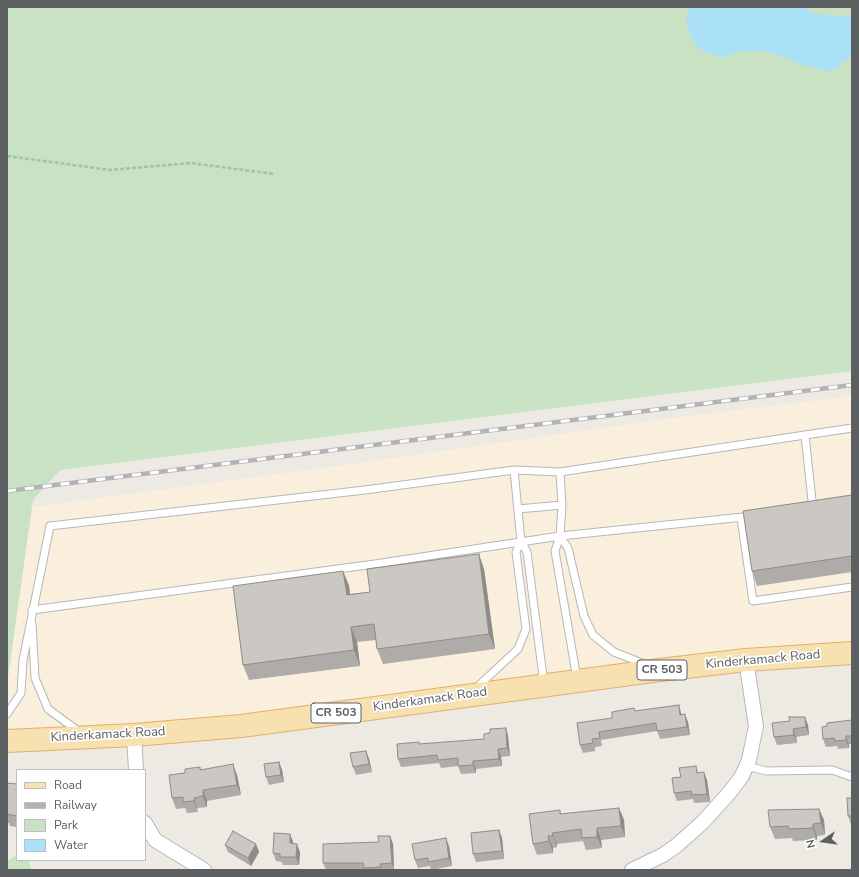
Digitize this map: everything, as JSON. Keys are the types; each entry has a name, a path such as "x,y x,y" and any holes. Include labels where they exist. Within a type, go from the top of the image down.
{"main road":[{"name":"Kinderkamack Road","path":"7,740 134,735 240,726 544,684 660,670 746,660 852,654"}],"street":[{"path":"632,870 663,855 703,822 730,792 747,766 754,744 756,726 746,660"},
{"path":"134,735 136,769"},
{"path":"146,825 155,840 204,870"}],"lane":[{"path":"7,714 21,693 23,660 50,526 365,490 514,470 560,472 852,428"},
{"path":"805,435 813,510 805,510"},
{"path":"514,470 521,541 527,552 544,684"},
{"path":"560,472 562,505 560,536 555,551 577,680"},
{"path":"518,509 562,505"},
{"path":"32,610 374,564 521,541 761,515"},
{"path":"741,518 753,601 852,587"},
{"path":"560,536 568,548 584,616 593,635 614,652 660,670"},
{"path":"470,694 518,649 526,629 516,552 521,541"},
{"path":"32,610 35,678 37,684 48,709 86,737"},
{"path":"747,766 766,772 832,770 852,777"}],"path":[{"path":"7,156 110,170 191,163 274,174"}],"shaded area":[{"path":"852,396 852,653 7,741 7,684 32,507 330,467 665,419"}],"green space":[{"path":"7,7 852,7 852,371 60,470 33,500 7,684"},
{"path":"16,856 16,861 29,861 31,870 7,870 7,861"}],"water":[{"path":"690,7 803,7 815,14 852,17 852,56 834,70 826,72 815,67 801,65 789,58 760,50 742,51 724,57 710,54 698,48 691,38 686,19"}],"building":[{"path":"852,495 852,556 752,571 743,511"},
{"path":"479,554 489,634 377,649 374,624 351,627 354,650 243,665 233,586 343,571 347,595 370,592 367,569"},
{"path":"679,705 680,715 685,714 687,727 657,731 656,723 599,732 600,738 592,739 593,743 580,745 577,723 612,718 612,712 634,708 635,711"},
{"path":"789,717 805,717 806,727 793,729 794,735 774,737 772,723 790,721"},
{"path":"852,720 852,736 846,736 846,740 835,741 834,738 823,739 822,727 827,726 827,723"},
{"path":"506,728 507,748 498,749 499,759 473,761 473,765 458,766 458,758 438,760 437,755 398,759 397,744 419,742 419,744 484,739 484,734 490,733 490,729"},
{"path":"366,751 369,764 353,767 350,753"},
{"path":"279,762 281,775 266,777 264,764"},
{"path":"233,764 237,785 203,790 203,796 194,798 194,801 183,802 183,797 172,798 169,775 185,773 185,769 200,767 200,770"},
{"path":"696,766 697,773 704,772 707,794 692,795 691,791 674,793 672,778 681,777 679,768"},
{"path":"7,783 16,784 16,816 7,814"},
{"path":"847,798 852,798 852,816 848,816"},
{"path":"619,808 621,826 597,828 597,837 582,838 581,829 552,833 553,836 548,836 549,841 533,844 529,814 560,810 560,814"},
{"path":"819,809 821,823 813,824 813,828 789,829 788,826 770,827 768,810"},
{"path":"499,830 502,851 473,854 471,833"},
{"path":"233,831 256,844 248,858 225,845"},
{"path":"274,833 290,834 290,843 297,844 296,857 280,857 280,854 273,853"},
{"path":"378,836 390,836 392,863 380,864 381,867 364,868 363,863 323,863 323,844 379,842"},
{"path":"446,838 449,858 428,862 428,858 415,860 412,844"}],"railway":[{"path":"7,491 852,385"}]}
